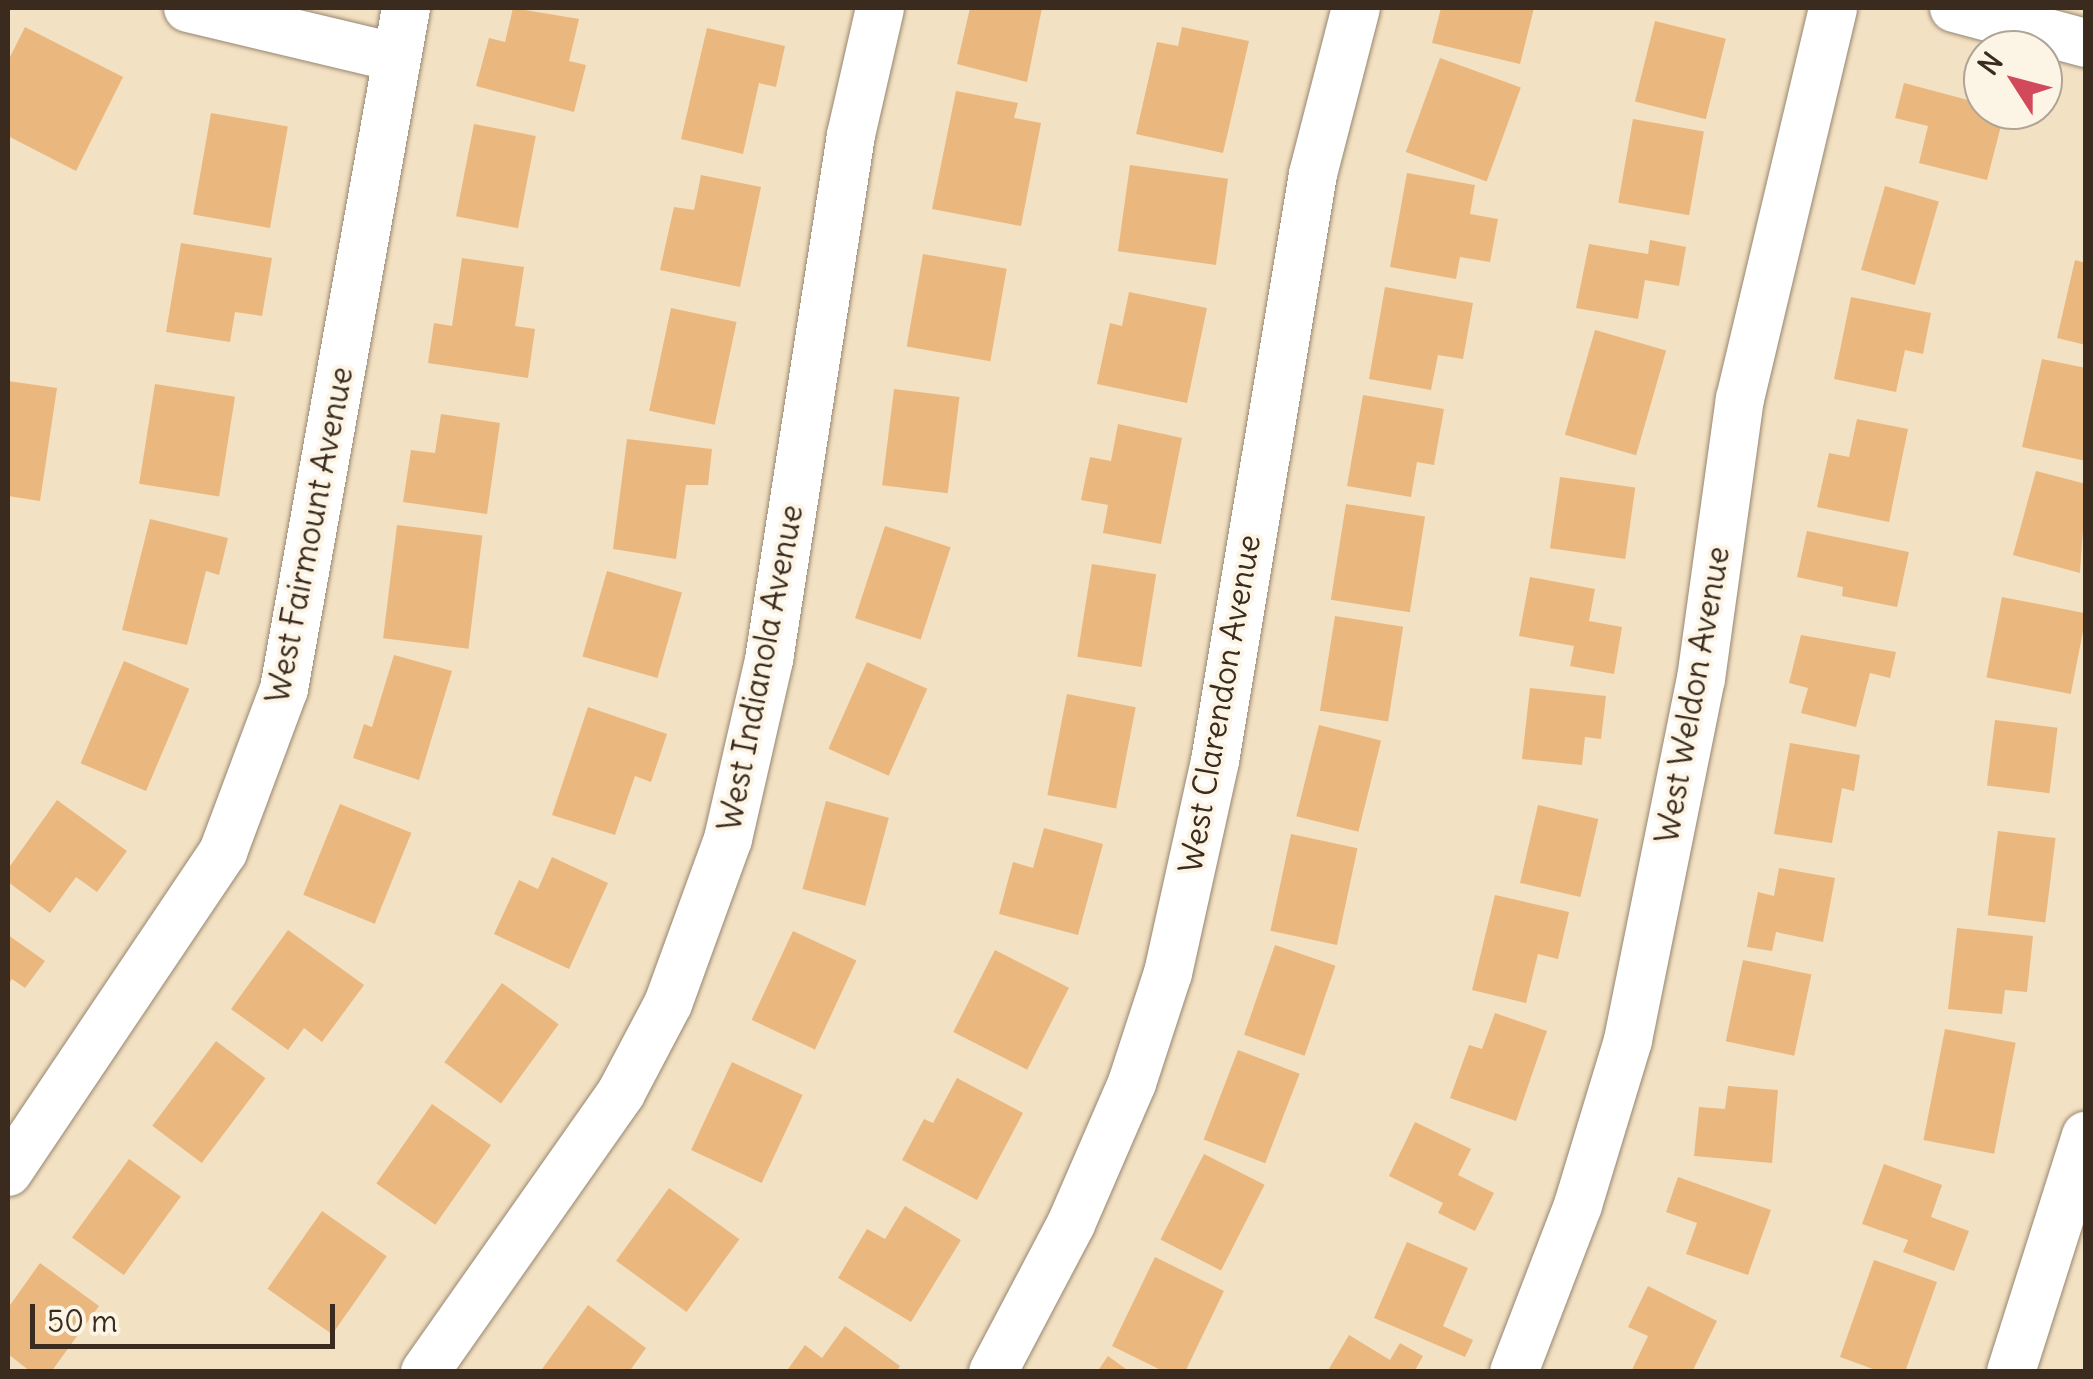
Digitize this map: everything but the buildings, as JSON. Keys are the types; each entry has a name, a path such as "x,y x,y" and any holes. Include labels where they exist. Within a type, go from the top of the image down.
{"street":[{"path":"188,8 394,56"},
{"name":"West Fairmount Avenue","path":"8,1172 223,852 284,689 320,512 394,56 406,8"},
{"name":"West Indianola Avenue","path":"424,1372 622,1093 668,1004 728,839 768,660 851,135 880,8"},
{"name":"West Clarendon Avenue","path":"993,1372 1070,1224 1132,1082 1168,973 1216,760 1313,174 1356,8"},
{"name":"West Weldon Avenue","path":"1514,1372 1578,1206 1628,1040 1701,679 1740,400 1833,8"},
{"path":"1954,8 2086,43"},
{"path":"2010,1372 2086,1136"}]}
